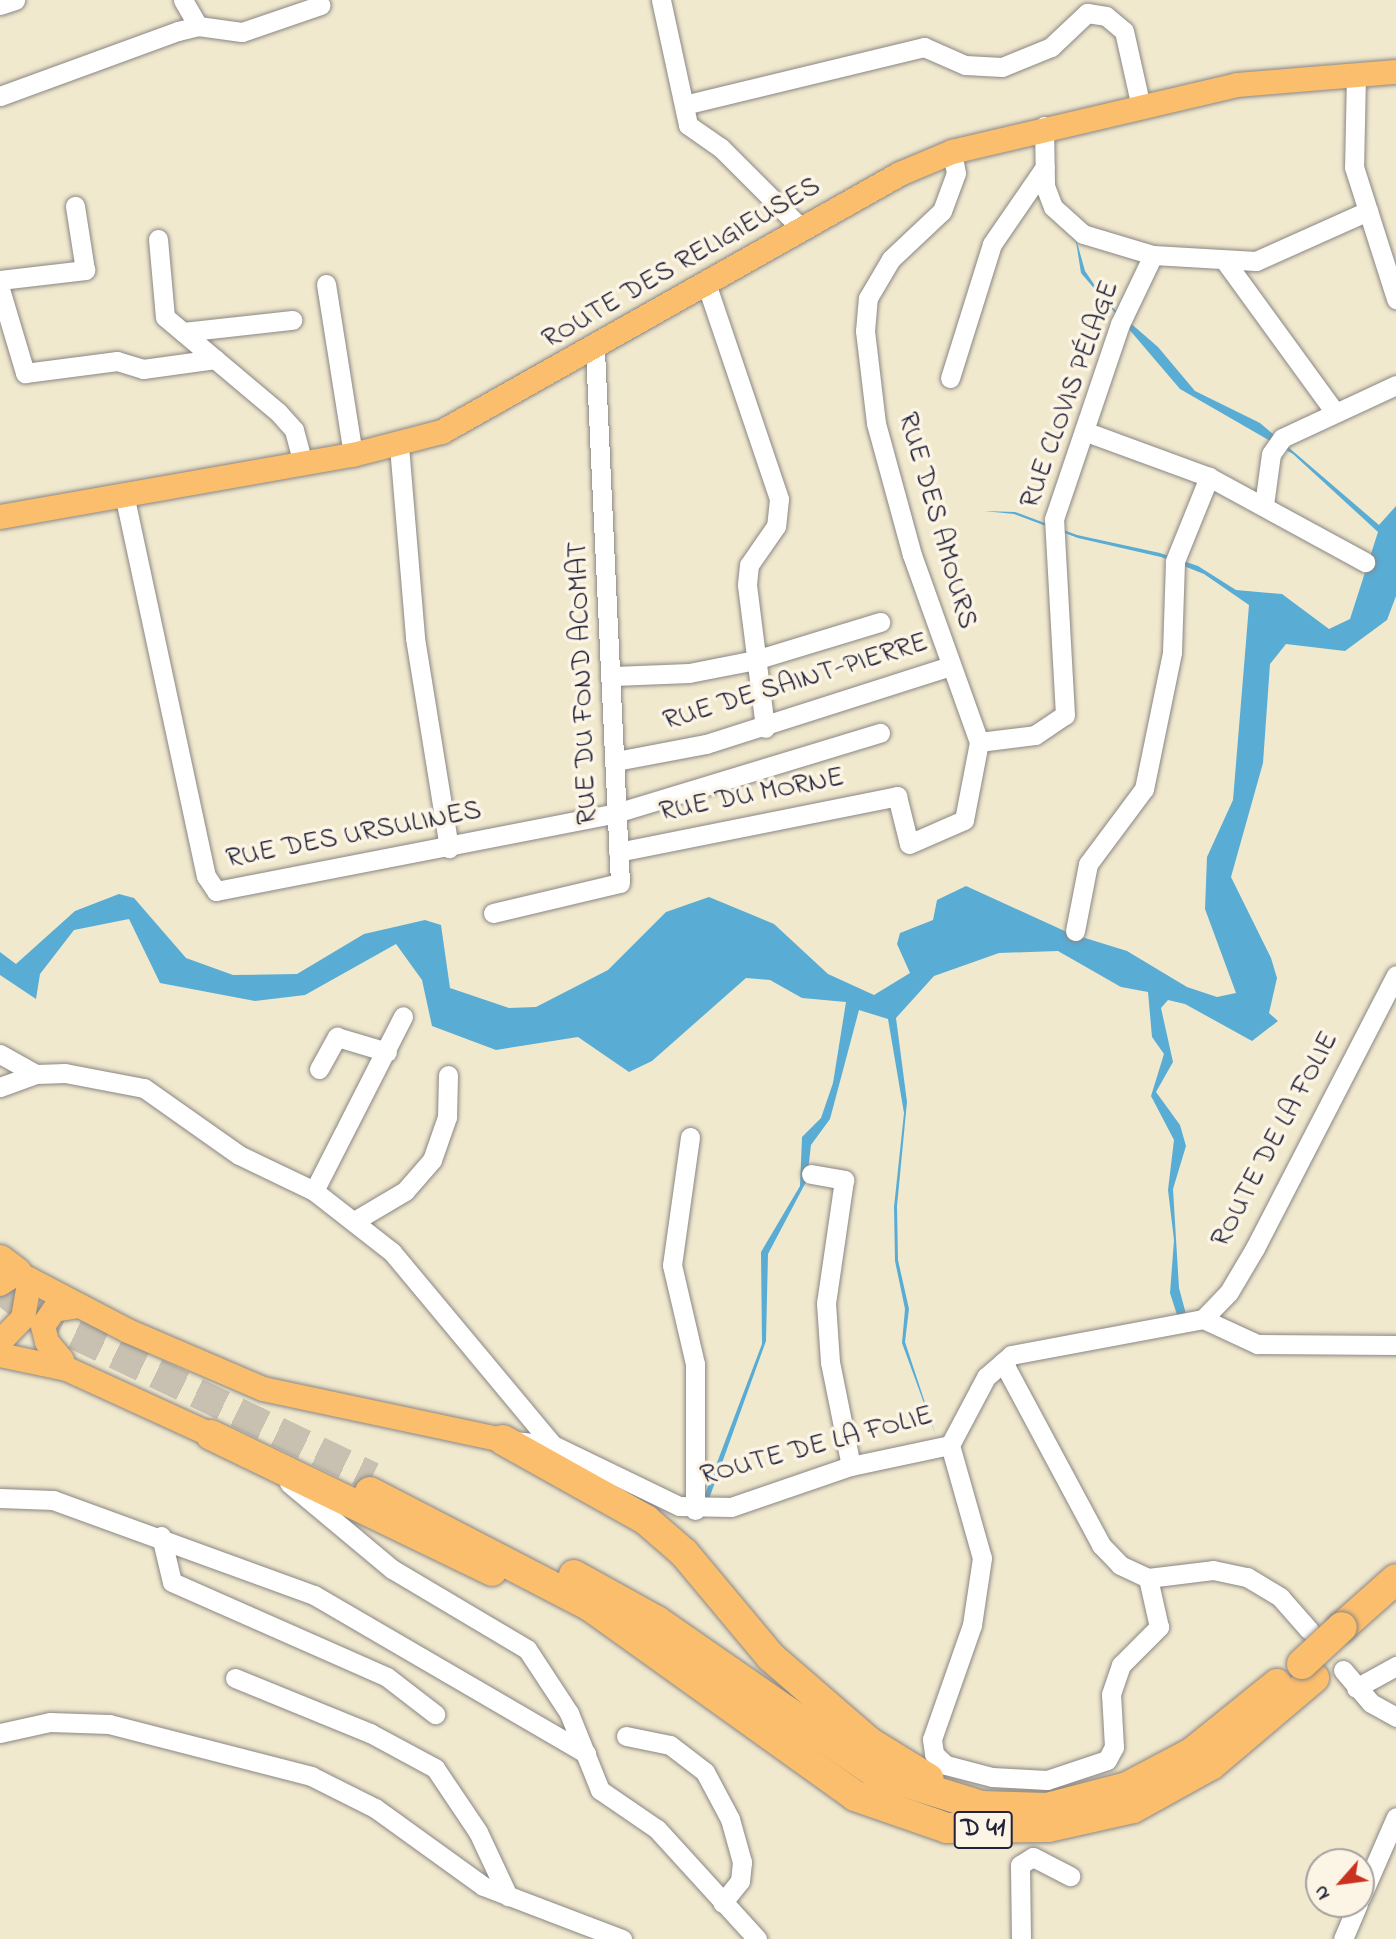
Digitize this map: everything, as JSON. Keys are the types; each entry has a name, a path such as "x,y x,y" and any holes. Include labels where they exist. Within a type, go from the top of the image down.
{"highway":[{"path":"211,1434 658,1654"},
{"path":"503,1440 646,1520 684,1553 771,1657 869,1742 948,1789 1015,1810"},
{"path":"553,1445 570,1478"},
{"name":"D 41","path":"1308,1671 1211,1765 1133,1808 1048,1827 974,1830 928,1823 855,1796 590,1606 371,1484 464,1515 657,1621 876,1773 932,1795 1015,1810 1094,1799 1162,1772 1308,1671 1346,1647 1396,1605"},
{"name":"D 41","path":"1346,1647 1396,1579"}],"main road":[{"name":"ROUTE DES RELIGIEUSES","path":"0,517 353,455 399,446 443,432 595,350 803,230 952,152 1044,126 1237,85 1396,72"},
{"name":"ROUTE DE LA FOLIE","path":"12,1274 263,1389 503,1440"},
{"path":"1,1344 23,1318 12,1274"},
{"path":"62,1360 43,1326 54,1310 78,1306"},
{"path":"1,1344 62,1360 104,1384"},
{"path":"1,1344 104,1384 211,1434"}],"street":[{"path":"0,5 15,0"},
{"path":"183,0 198,26"},
{"path":"661,0 688,125 721,148 803,230"},
{"path":"0,96 198,26 242,32 323,2"},
{"path":"684,106 924,47 965,65 1002,67 1051,47 1087,13 1106,16 1124,31 1141,107"},
{"path":"1356,75 1354,167 1396,299"},
{"path":"1044,126 1045,167 1053,207 1083,234 1153,255 1256,261 1368,211"},
{"name":"RUE DES AMOURS","path":"952,152 956,173 942,211 891,259 868,298 865,331 876,423 950,666 979,742"},
{"path":"950,378 992,244 1045,167"},
{"path":"0,281 85,270 75,206"},
{"path":"158,239 165,317 294,430 303,464"},
{"name":"RUE CLOVIS PÉLAGE","path":"979,742 1035,735 1065,715 1065,647 1052,532 1120,324 1153,255"},
{"path":"1225,261 1334,411"},
{"path":"326,284 353,455"},
{"path":"707,286 779,499 776,526 749,565 755,660 765,727"},
{"path":"0,289 25,373 117,361 143,369 215,359"},
{"path":"183,332 292,320"},
{"name":"RUE DU FOND ACOMAT","path":"493,913 620,883 614,676 595,350"},
{"path":"1264,505 1271,453 1280,440 1334,411 1396,385"},
{"path":"1084,432 1209,477 1365,562"},
{"path":"399,446 415,638 449,848"},
{"path":"1075,931 1087,864 1144,789 1172,652 1175,561 1209,477"},
{"name":"RUE DES URSULINES","path":"124,494 210,886 216,891 449,848 616,813 880,733"},
{"path":"614,676 689,673 755,660 880,622"},
{"name":"RUE DE SAINT-PIERRE","path":"616,761 765,727 950,666"},
{"name":"RUE DU MORNE","path":"618,852 897,796 909,844 964,820 979,742"},
{"name":"ROUTE DE LA FOLIE","path":"503,1440 553,1445 695,1510 731,1507 851,1466 950,1445 986,1377 1003,1362 1028,1349 1172,1329 1203,1319 1229,1292 1255,1248 1396,975"},
{"path":"314,1191 403,1016"},
{"path":"319,1069 337,1037 387,1052"},
{"path":"0,1054 36,1074 144,1088 239,1155 314,1191 356,1220 421,1286 553,1445"},
{"path":"0,1087 36,1074"},
{"path":"356,1220 405,1191 432,1160 447,1117 447,1075"},
{"path":"690,1138 672,1265 695,1364 695,1510"},
{"path":"811,1174 844,1180 826,1303 830,1362 851,1466"},
{"path":"1203,1319 1257,1344 1396,1345"},
{"path":"950,1445 982,1558 974,1616 932,1747 946,1765 992,1777 1047,1780 1107,1760 1114,1746 1111,1694 1121,1665 1159,1627 1147,1578 1101,1545 1003,1362"},
{"path":"211,1434 277,1474 392,1569 521,1643 549,1676 610,1802 657,1829 757,1939"},
{"path":"0,1498 53,1500 161,1536 314,1595 586,1753"},
{"path":"161,1536 172,1582 387,1677 435,1714"},
{"path":"1147,1578 1213,1570 1247,1577 1280,1597 1309,1630"},
{"path":"1346,1647 1356,1688 1396,1717"},
{"path":"1356,1688 1396,1666"},
{"path":"235,1678 370,1733 435,1768 478,1832 508,1896"},
{"path":"0,1733 50,1722 109,1724 234,1751 311,1776 374,1808 461,1874 508,1896 622,1939"},
{"path":"625,1736 670,1745 705,1772 730,1819 741,1862 740,1881 722,1903"},
{"path":"1375,1865 1396,1816"},
{"path":"1021,1939 1020,1865 1033,1857 1070,1876"},
{"path":"1343,1939 1352,1918"}],"water":[{"path":"1075,235 1085,271 1106,302 1158,347 1195,391 1260,423 1379,525 1396,506 1396,596 1387,620 1345,651 1286,644 1270,664 1263,763 1231,877 1271,958 1277,978 1269,1013 1278,1021 1252,1041 1185,1004 1168,1000 1161,1008 1173,1062 1156,1092 1180,1125 1186,1146 1173,1189 1179,1288 1186,1314 1178,1318 1170,1293 1174,1240 1168,1190 1174,1140 1151,1096 1164,1054 1152,1037 1148,992 1121,987 1058,951 999,953 934,976 896,1018 907,1102 897,1206 898,1260 909,1309 905,1342 936,1436 902,1343 905,1309 895,1261 894,1207 904,1113 888,1019 859,1010 830,1119 811,1145 807,1180 768,1254 766,1341 709,1499 704,1497 762,1344 761,1252 800,1186 802,1137 821,1118 833,1083 846,1002 802,998 770,980 746,978 652,1061 629,1072 578,1037 496,1050 432,1026 422,980 396,944 305,995 255,1001 160,983 129,919 74,930 40,974 36,999 0,975 0,952 16,964 75,911 119,894 134,898 186,958 233,975 297,974 364,934 425,920 441,925 450,988 509,1008 536,1007 608,970 666,912 709,897 774,924 828,974 874,995 910,973 897,944 900,933 933,920 937,900 966,886 1069,933 1127,951 1187,987 1217,997 1236,993 1205,909 1207,857 1233,800 1249,605 1204,574 1161,557 1078,538 1014,514 984,511 1015,512 1077,535 1160,553 1198,566 1236,590 1282,594 1329,629 1350,619 1378,532 1293,454 1180,389 1081,273"}],"tunnel":[{"path":"0,1288 34,1315 372,1477"}]}
